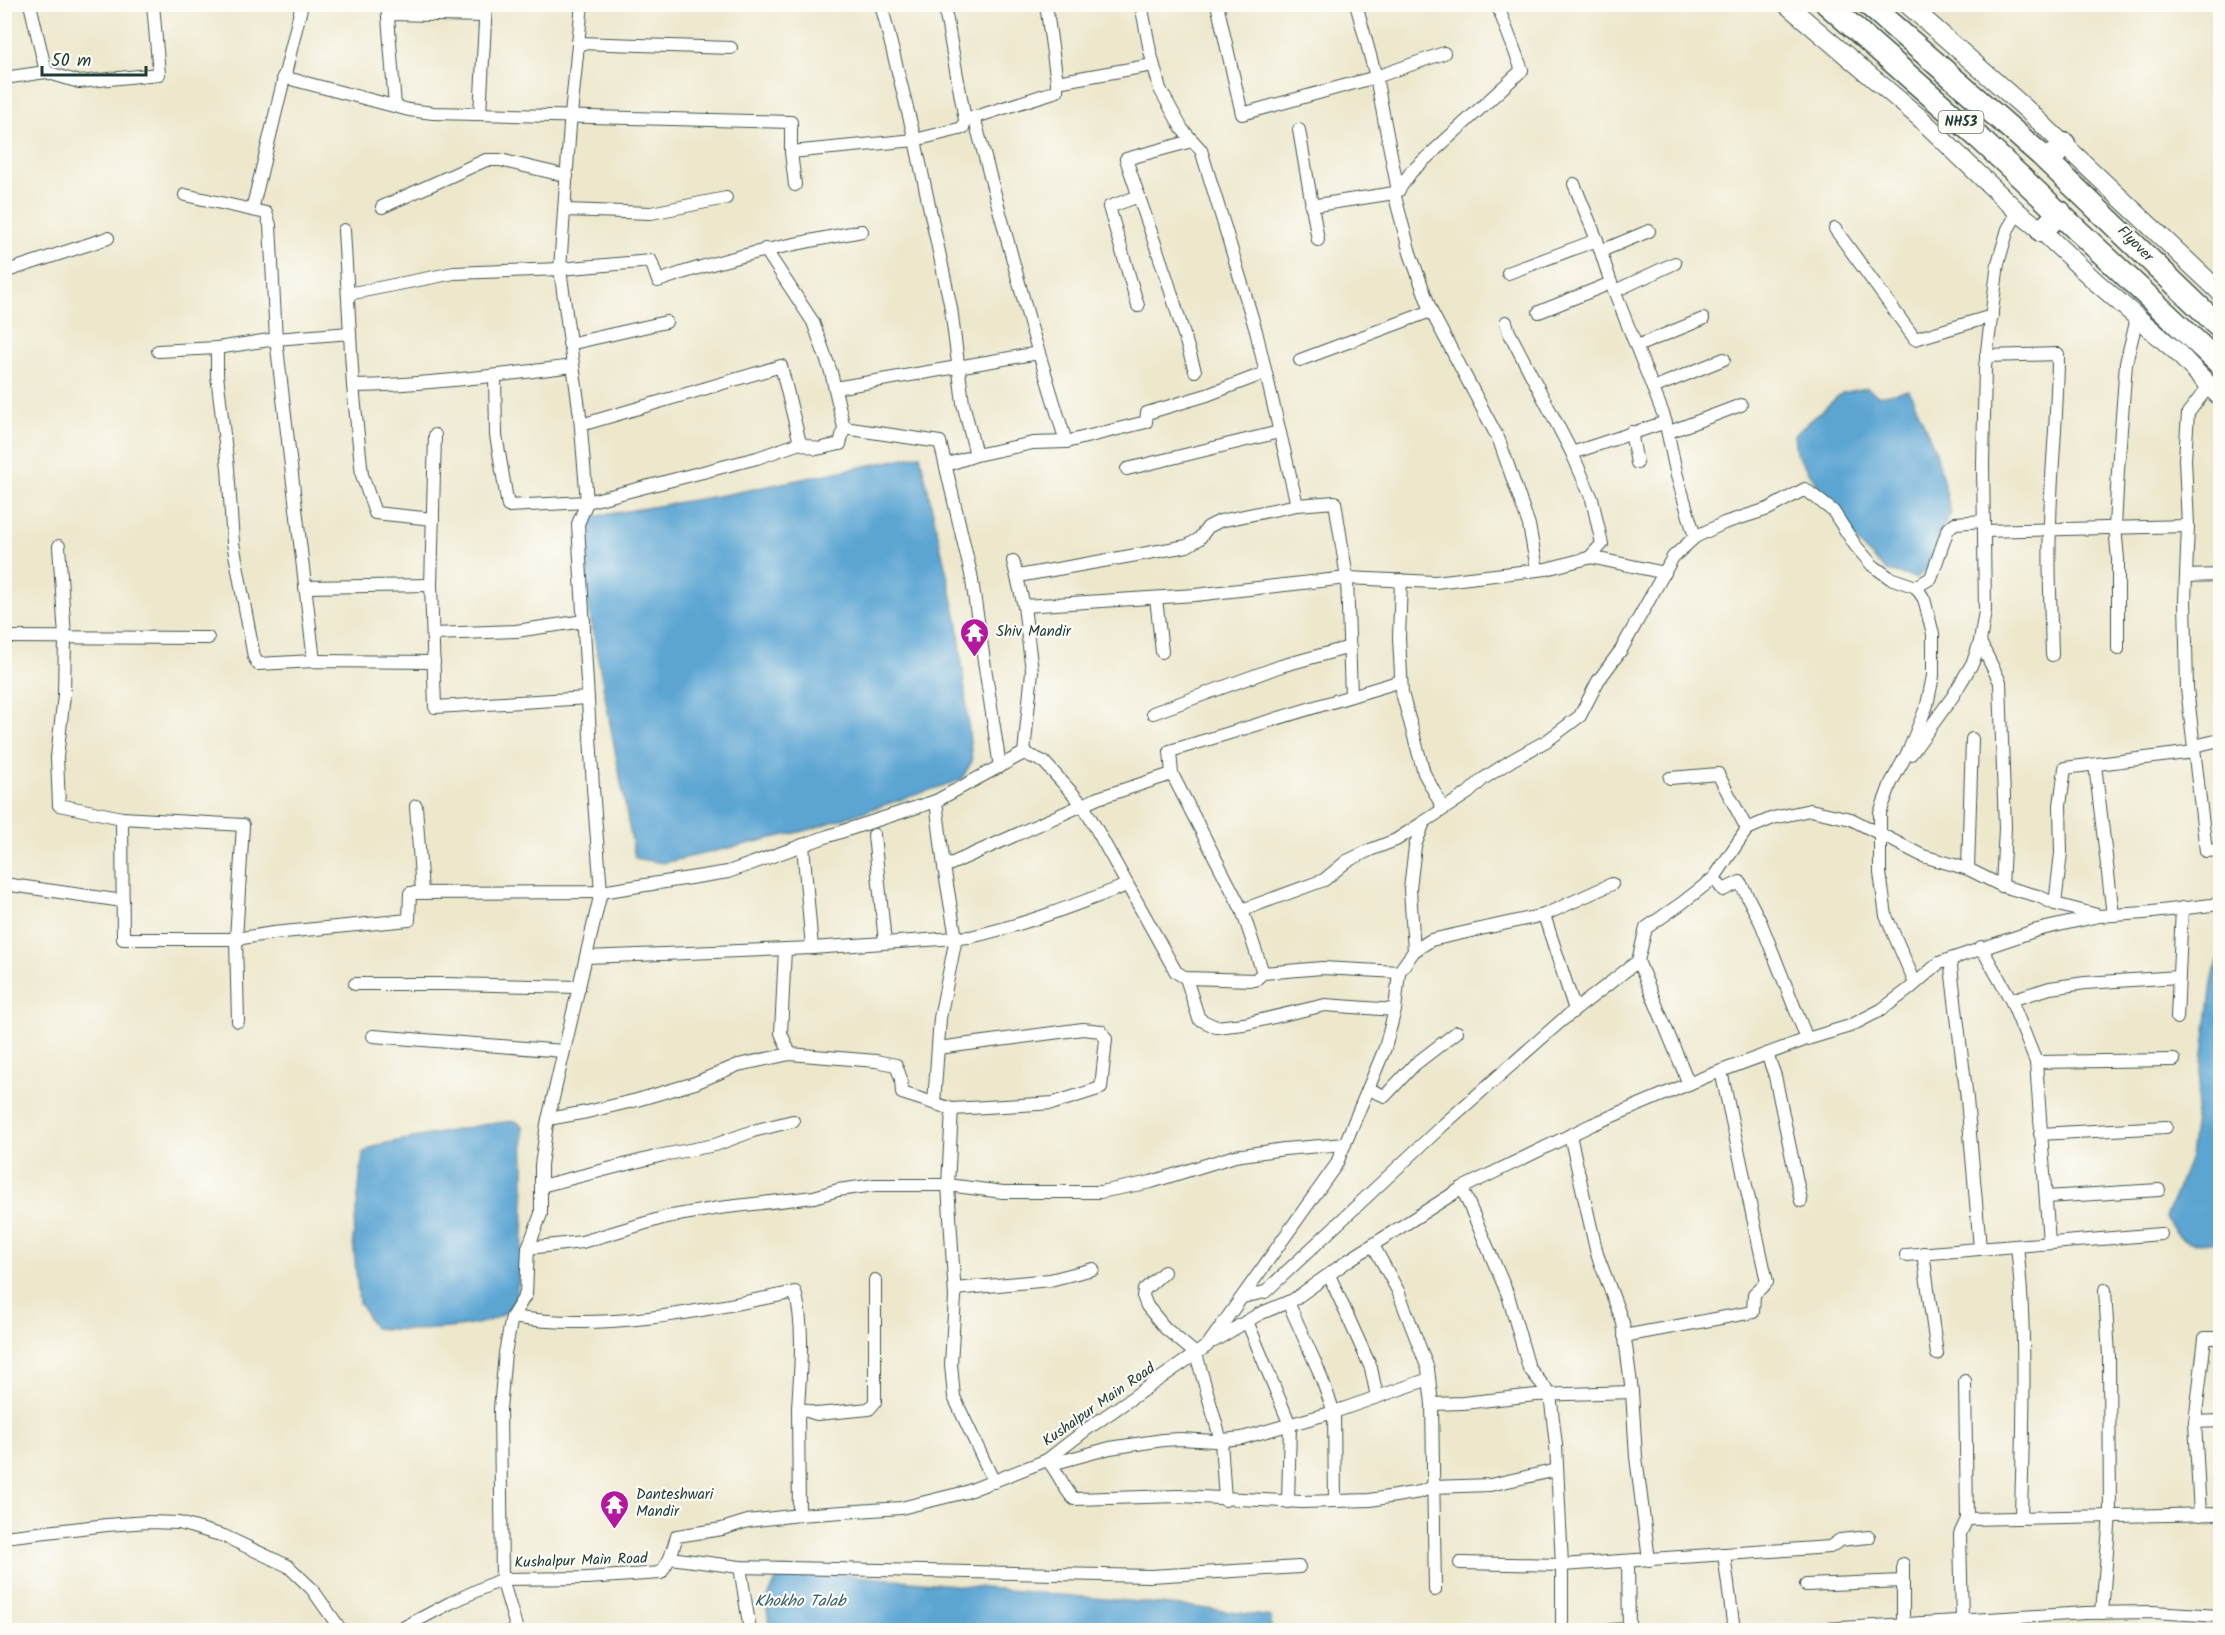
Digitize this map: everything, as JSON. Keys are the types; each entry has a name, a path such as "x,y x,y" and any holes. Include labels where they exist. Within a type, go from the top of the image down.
{"highway":[{"name":"NH53","path":"1827,4 2060,212"},
{"name":"NH53","path":"1868,4 2049,162"},
{"path":"2049,162 2064,144"},
{"name":"Flyover","path":"2049,162 2220,327"},
{"path":"2042,231 2060,212"},
{"name":"Flyover","path":"2060,212 2220,364"}],"street":[{"path":"30,4 46,72"},
{"path":"4,78 46,72 79,82 159,74 153,4"},
{"path":"252,210 302,4"},
{"path":"517,1630 502,1579 500,1409 505,1353 512,1317 525,1294 528,1248 541,1214 541,1165 548,1119 601,892 578,524 587,502 581,425 560,269 582,4"},
{"path":"881,4 915,140 951,308 963,403 976,455"},
{"path":"944,4 970,118 1065,442"},
{"path":"791,152 915,140 963,128 970,118 1057,91 1046,4"},
{"path":"1142,4 1160,89 1182,129 1201,150 1256,332 1297,506"},
{"path":"1217,4 1242,114 1376,77 1444,53"},
{"path":"1356,4 1376,77 1396,192 1410,253 1431,311 1499,440 1529,525 1538,569"},
{"path":"1311,206 1396,192 1411,172 1522,70 1497,4"},
{"path":"1786,4 1920,118 2018,212 2177,352 2215,392 2188,413 2185,459 2188,526 2187,688 2206,851 2220,850"},
{"path":"1907,4 2064,144 2220,292"},
{"path":"395,106 387,9 486,10 480,114"},
{"path":"578,43 730,48"},
{"path":"1057,82 1153,64"},
{"path":"283,77 395,106 433,113 791,122 791,152 795,185"},
{"path":"1299,130 1318,240"},
{"path":"1192,141 1126,159 1168,282 1195,371"},
{"path":"382,207 486,160 500,160 567,176"},
{"path":"1575,184 1667,427 1677,476 1695,537"},
{"path":"184,195 266,213 270,225 276,339 314,661"},
{"path":"1138,306 1110,207 1139,196"},
{"path":"565,210 651,213 726,198"},
{"path":"1894,777 1953,696 1973,662 1980,642 1986,611 1983,463 1986,356 1998,263 2008,229 2018,212"},
{"path":"1835,229 1915,339 1992,316"},
{"path":"344,230 353,386 362,475 375,513 433,519"},
{"path":"348,294 454,273 560,269 651,261 658,280 765,249 862,231"},
{"path":"1508,273 1649,231"},
{"path":"4,272 108,238"},
{"path":"495,376 496,435 508,506 587,502 757,458 800,443 818,449 840,444 844,428 835,388 813,322 765,249"},
{"path":"1539,312 1675,263"},
{"path":"1300,360 1431,311"},
{"path":"2118,649 2118,559 2115,527 2126,363 2137,318"},
{"path":"1637,346 1703,319"},
{"path":"569,344 666,321"},
{"path":"1506,322 1509,332 1572,453 1592,499 1602,544 1592,557"},
{"path":"158,351 218,348 276,339 350,333"},
{"path":"218,348 217,375 228,468 233,543 254,657 258,664 314,661 434,662"},
{"path":"835,388 1039,353"},
{"path":"1986,356 2058,354 2058,405 2053,447 2049,528 2052,655"},
{"path":"1653,388 1724,359"},
{"path":"353,386 495,376 573,366"},
{"path":"581,425 781,366 800,443"},
{"path":"946,465 976,455 1033,443 1065,442 1146,422 1147,413 1207,395 1265,373"},
{"path":"1572,453 1632,432 1667,427 1741,405"},
{"path":"844,428 940,442 971,574 1000,767"},
{"path":"1126,469 1280,432"},
{"path":"1632,432 1637,463"},
{"path":"435,435 431,585 435,707 588,698"},
{"path":"1242,910 1324,880 1347,861 1396,840 1454,803 1483,779 1548,740 1580,716 1598,681 1621,650 1673,557 1695,537 1724,523 1768,509 1805,489 1833,511 1855,545 1872,565 1890,578 1916,587 1924,599 1933,634 1933,676 1927,705 1880,813 1880,873 1886,916 1915,983"},
{"path":"1018,576 1187,546 1199,539 1208,527 1220,521 1297,506 1335,502 1347,578 1351,696"},
{"path":"1916,587 1931,578 1948,530 1955,523 2049,528 2188,526"},
{"path":"60,546 65,637 64,695 57,757 59,805 122,818 243,825 236,939 238,1021"},
{"path":"1024,606 1156,598 1347,578 1436,582 1546,569 1592,557 1665,573"},
{"path":"1013,561 1024,606 1032,671 1024,753"},
{"path":"2186,576 2220,575"},
{"path":"1401,580 1399,638 1402,693 1424,773 1443,808"},
{"path":"305,587 431,585"},
{"path":"1156,598 1162,652"},
{"path":"433,634 516,631 584,621"},
{"path":"4,637 208,638"},
{"path":"1980,642 2000,682 2005,828 2002,886"},
{"path":"1153,713 1281,666 1350,647"},
{"path":"1263,973 1242,910 1172,774 1170,751 1401,681"},
{"path":"1968,869 1972,739"},
{"path":"2055,904 2061,853 2060,804 2065,768 2194,749 2220,740"},
{"path":"122,818 123,939 236,939 273,933 409,920 410,893 601,892 729,872 936,801 1024,753"},
{"path":"1024,753 1044,762 1083,805 1176,972 1186,978 1255,980 1263,973 1322,968 1399,972 1414,951 1431,940 1544,915 1612,884"},
{"path":"2095,765 2113,915"},
{"path":"944,867 1098,798 1172,774"},
{"path":"1670,778 1718,774 1747,829"},
{"path":"934,1103 940,1018 956,938 936,801"},
{"path":"416,806 422,892"},
{"path":"1689,1084 1638,961 1646,928 1714,878 1747,829 1773,818 1810,810 1851,819 1923,856 1968,869 2002,886 2099,916"},
{"path":"1414,951 1410,889 1415,846 1424,822"},
{"path":"874,835 885,942"},
{"path":"804,845 812,948"},
{"path":"1714,878 1723,890 1740,882 1761,923 1807,1039"},
{"path":"4,884 123,901"},
{"path":"586,957 812,948 956,938 1002,928 1064,909 1127,885"},
{"path":"1207,1346 1247,1321 1288,1302 1462,1188 1570,1135 1689,1084 1807,1039 1850,1026 1881,1010 1939,963 2037,930 2099,916 2220,904"},
{"path":"2177,1018 2182,908"},
{"path":"1544,915 1575,1010"},
{"path":"1981,947 2011,1000 2036,1062 2049,1243"},
{"path":"785,949 781,1034 790,1054"},
{"path":"1950,959 1967,1099 1980,1248"},
{"path":"1243,1297 1265,1292 1442,1126 1575,1010 1638,961"},
{"name":"Kushalpur Main Road","path":"502,1579 587,1578 661,1573 670,1558 677,1536 722,1529 748,1521 901,1508 966,1492 1047,1460 1087,1429 1207,1346 1243,1297 1336,1165 1385,1048 1395,1010 1399,972"},
{"path":"2011,1000 2050,988 2179,977"},
{"path":"1186,978 1199,1019 1216,1027 1244,1024 1325,1005 1395,1010"},
{"path":"355,984 579,987"},
{"path":"548,1119 637,1100 695,1083 738,1065 790,1054 876,1061 896,1065 901,1079 902,1093 952,1109 1054,1103 1101,1088 1106,1040 1101,1030 1083,1029 938,1048"},
{"path":"1368,1089 1385,1096 1414,1065 1457,1032"},
{"path":"373,1036 563,1051"},
{"path":"1767,1054 1775,1076 1801,1201"},
{"path":"2036,1062 2174,1060"},
{"path":"1624,1336 1753,1312 1754,1294 1767,1282 1721,1071"},
{"path":"952,1109 948,1185 955,1289 951,1364 954,1397 994,1482"},
{"path":"541,1186 663,1155 715,1145 753,1131 793,1121"},
{"path":"2040,1134 2166,1127"},
{"path":"1570,1135 1597,1254 1623,1323 1632,1392 1636,1457 1650,1560"},
{"path":"528,1248 582,1242 666,1217 719,1208 814,1197 875,1185 948,1185 1003,1192 1100,1192 1151,1182 1235,1156 1345,1144"},
{"path":"1462,1188 1508,1295 1529,1368 1550,1394 1556,1445 1562,1566 1562,1630"},
{"path":"2046,1197 2159,1190"},
{"path":"1906,1255 2161,1234"},
{"path":"1373,1245 1398,1291 1428,1369 1432,1404 1435,1590"},
{"path":"2017,1246 2022,1326 2020,1517"},
{"path":"1923,1253 1937,1354"},
{"path":"955,1289 1003,1282 1050,1280 1093,1269"},
{"path":"1164,1272 1144,1290 1143,1296 1147,1306 1165,1328 1196,1354 1221,1441 1225,1500"},
{"path":"1329,1275 1371,1368 1377,1396"},
{"path":"798,1408 817,1414 858,1411 869,1409 875,1402 875,1280"},
{"path":"2102,1613 2110,1515 2109,1380 2105,1290"},
{"path":"512,1317 547,1323 652,1317 713,1310 795,1292 798,1303 800,1358 798,1408 800,1515"},
{"path":"1288,1302 1318,1369 1334,1412 1335,1501"},
{"path":"1247,1321 1290,1425 1288,1502"},
{"path":"2200,1515 2194,1422 2205,1338 2220,1338"},
{"path":"1047,1460 1059,1462 1110,1448 1163,1440 1221,1441 1242,1438 1334,1412 1429,1379"},
{"path":"1962,1621 1960,1534 1967,1519 1965,1381"},
{"path":"1432,1404 1550,1394 1632,1392"},
{"path":"2194,1422 2220,1421"},
{"path":"1047,1460 1056,1469 1065,1490 1074,1499 1179,1496 1288,1502 1370,1500 1420,1492 1433,1487 1490,1485 1557,1470"},
{"path":"1967,1519 2220,1514"},
{"path":"4,1537 148,1522 179,1523 190,1526 224,1536 288,1566 312,1589 341,1630"},
{"path":"1460,1563 1562,1566 1830,1546 1840,1540 1869,1537"},
{"path":"1724,1554 1734,1630"},
{"path":"670,1558 740,1567 1151,1576 1299,1567"},
{"path":"1609,1630 1629,1630 1628,1561"},
{"path":"1903,1628 1904,1564"},
{"path":"740,1567 750,1630"},
{"path":"399,1630 502,1579"},
{"path":"1806,1585 1903,1581"},
{"path":"1809,1630 1903,1628 1962,1621 2102,1613 2152,1612 2220,1616"}],"water":[{"path":"1867,388 1878,396 1909,390 1936,452 1951,513 1940,533 1931,564 1917,578 1887,571 1856,541 1796,453 1794,435 1842,393"},
{"path":"920,455 958,624 972,761 961,780 808,830 663,863 635,858 585,588 592,517 729,494"},
{"path":"2220,957 2220,1241 2194,1243 2183,1239 2166,1218 2190,1157 2213,975"},
{"path":"515,1121 523,1126 524,1222 519,1275 515,1296 509,1309 499,1317 466,1326 405,1330 374,1328 359,1302 353,1240 363,1153 377,1145"},
{"name":"Khokho Talab","path":"781,1569 1192,1607 1271,1617 1271,1630 770,1630 766,1602"}],"place":[{"name":"Shiv Mandir","path":"975,658"},
{"name":"Danteshwari Mandir","path":"615,1530"}]}
